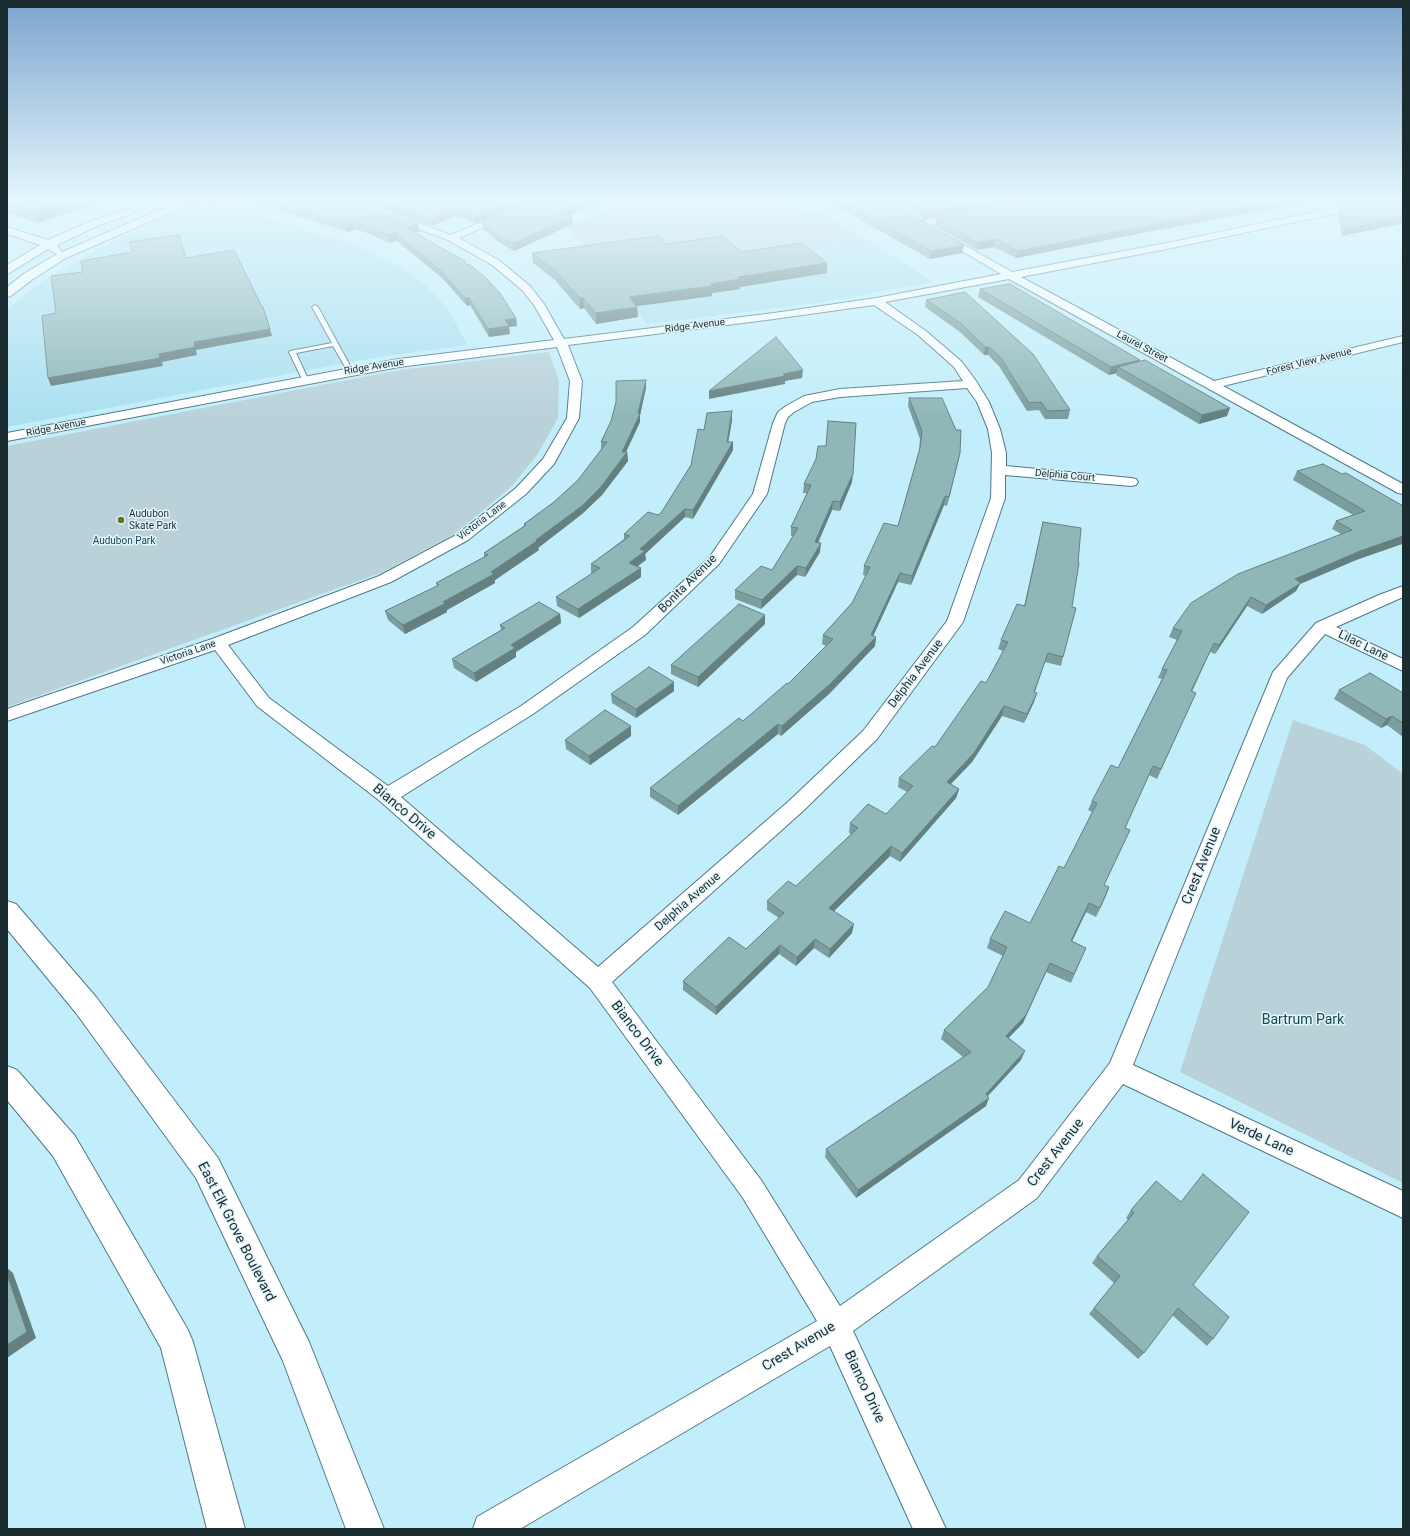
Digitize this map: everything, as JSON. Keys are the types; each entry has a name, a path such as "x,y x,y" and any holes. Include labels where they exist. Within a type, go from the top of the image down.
{"street":[{"path":"7,293 34,273"},
{"name":"Victoria Lane","path":"7,715 218,643 385,579 464,537 521,491 549,461 573,418 576,381 561,343 539,304 526,288 508,273"},
{"name":"Laurel Street","path":"1006,273 1214,385 1403,490"},
{"name":"Ridge Avenue","path":"7,437 350,371 399,363 781,315 876,301 1023,273"},
{"name":"Delphia Avenue","path":"598,981 796,806 870,735 956,622 998,498 1000,470 999,453 990,416 972,384 958,365 936,344 876,301"},
{"name":"Forest View Avenue","path":"1214,385 1403,339"},
{"name":"Bonita Avenue","path":"387,796 527,710 639,631 714,561 760,494 779,423 782,415 790,409 808,399 840,393 972,384"},
{"name":"Delphia Court","path":"1000,470 1131,482"},
{"name":"Crest Avenue","path":"489,1529 836,1326 1028,1190 1119,1070 1279,676 1322,627 1403,591"},
{"name":"Lilac Lane","path":"1322,627 1375,651 1403,666"},
{"name":"Bianco Drive","path":"218,643 263,702 387,796 598,981 752,1189 836,1326 930,1529"},
{"name":"East Elk Grove Boulevard","path":"7,911 86,1006 207,1168 297,1354 365,1529"},
{"name":"Verde Lane","path":"1119,1070 1403,1205"},
{"path":"7,1079 64,1146 176,1342 226,1529"}],"lane":[{"path":"315,307 350,371"},
{"path":"305,380 292,352 335,344"}],"shaded area":[{"path":"56,273 409,273 435,294 451,314 467,345 372,358 7,427 7,309 47,278"},
{"path":"609,273 919,273 934,282 818,303 647,324 609,277"}],"green space":[{"name":"Audubon Park","path":"549,352 559,381 558,418 537,455 512,486 456,533 383,572 7,707 7,446 399,370"},
{"name":"Bartrum Park","path":"1293,720 1365,745 1403,774 1403,1183 1180,1072"}],"building":[{"path":"78,273 245,273 263,307 270,329 194,342 195,347 159,354 160,358 48,378 42,316 56,313 51,276"},
{"path":"442,273 480,273 499,292 516,318 505,320 509,326 488,329 469,298 465,298"},
{"path":"556,273 765,273 738,277 740,279 710,284 712,286 629,297 637,307 596,313 583,298 580,298"},
{"path":"1010,284 1140,360 1111,367 980,289"},
{"path":"965,292 1033,354 1070,410 1047,411 1041,402 1029,403 1001,358 989,347 985,347 962,324 926,300"},
{"path":"776,337 803,370 783,374 785,376 709,391"},
{"path":"1145,360 1230,408 1202,415 1118,367"},
{"path":"646,380 638,413 640,414 622,452 627,452 601,487 582,506 536,540 537,541 491,572 494,574 443,602 446,603 403,625 385,611 439,585 436,583 488,555 484,553 526,525 524,524 554,502 578,480 607,442 601,442 611,421 616,402 616,381"},
{"path":"909,398 942,398 956,430 961,430 960,453 949,497 945,496 912,576 900,573 871,635 876,637 830,684 782,726 778,724 678,806 650,788 739,718 743,721 787,683 788,684 833,639 823,635 852,603 870,567 864,566 884,523 898,526 920,448 922,431"},
{"path":"732,411 727,442 733,442 693,510 685,509 640,549 645,551 629,563 641,568 578,609 556,597 600,568 591,564 630,536 624,534 648,512 658,515 661,513 691,465 698,429 704,430 707,413"},
{"path":"828,421 856,423 853,474 840,502 833,501 815,542 821,543 806,568 797,566 762,600 735,590 761,566 772,570 798,528 791,527 811,485 804,484 816,459 818,446 826,446"},
{"path":"1323,464 1342,474 1346,473 1403,506 1403,536 1360,551 1295,579 1301,583 1266,605 1251,597 1219,645 1214,643 1191,691 1196,693 1161,769 1153,766 1125,828 1130,830 1104,885 1109,887 1100,908 1089,903 1071,941 1086,948 1074,974 1050,963 1026,1015 1006,1036 1025,1051 986,1094 989,1098 858,1190 826,1149 971,1052 944,1030 988,987 1007,947 990,939 1005,911 1030,923 1059,866 1064,868 1097,803 1092,801 1111,765 1118,768 1167,670 1162,669 1182,631 1173,628 1191,603 1238,574 1352,530 1336,521 1365,511 1297,471"},
{"path":"1043,522 1081,528 1079,563 1072,607 1076,608 1063,657 1048,653 1034,692 1037,693 1027,714 1004,706 974,753 947,782 959,789 902,853 891,846 829,908 854,924 830,949 815,939 797,957 780,945 716,1007 683,981 729,937 746,949 784,913 767,901 788,881 796,886 858,828 850,823 868,804 886,814 913,786 899,778 932,746 935,747 981,681 986,683 1008,642 1001,640 1017,604 1025,606"},
{"path":"539,602 560,614 511,645 515,648 474,673 452,659 505,628 500,625"},
{"path":"739,604 765,615 698,677 671,665"},
{"path":"649,667 674,682 636,709 611,694"},
{"path":"1370,673 1403,693 1403,723 1392,716 1386,719 1339,690"},
{"path":"605,710 631,726 589,756 565,740"},
{"path":"1203,1174 1249,1212 1193,1285 1229,1317 1213,1339 1178,1308 1144,1353 1094,1308 1120,1276 1097,1256 1134,1213 1131,1210 1156,1181 1181,1202"},
{"path":"7,1274 27,1332 7,1345"}],"place":[{"name":"Audubon Skate Park","path":"121,520"}]}
